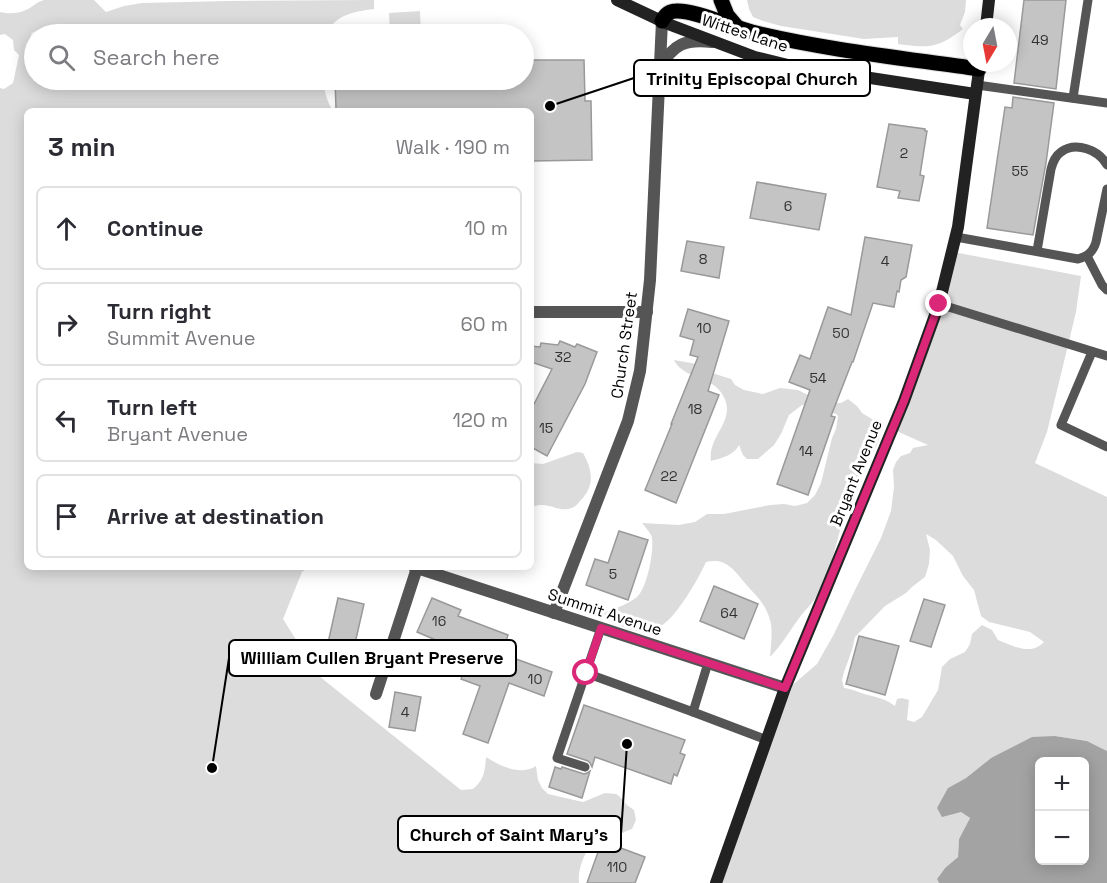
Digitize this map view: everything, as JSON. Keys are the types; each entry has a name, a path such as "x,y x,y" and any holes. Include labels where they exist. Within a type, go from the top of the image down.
{"main road":[{"name":"Wittes Lane","path":"617,0 712,42 755,57 792,66 976,90"},
{"path":"721,0 727,15 738,28"},
{"path":"987,18 989,0"},
{"path":"662,21 672,12 685,11 738,28 813,45 963,64"},
{"name":"Bryant Avenue","path":"716,883 785,688 904,401 939,304 956,237 979,72"}],"street":[{"name":"Church Street","path":"554,613 628,421 640,371 650,280 662,21"},
{"path":"660,69 666,57 678,45 695,41 712,42"},
{"path":"534,312 647,312"},
{"path":"376,694 415,570"},
{"name":"Summit Avenue","path":"422,570 785,688"}],"lane":[{"path":"1073,98 1088,0"},
{"path":"976,90 1107,103"},
{"path":"1037,252 1051,168 1056,157 1063,150 1074,147 1087,149 1097,153 1107,165"},
{"path":"956,237 1078,259 1093,250 1107,189"},
{"path":"1086,256 1107,290"},
{"path":"939,304 1107,356"},
{"path":"1092,352 1061,425 1107,447"},
{"path":"585,767 557,758 601,628"},
{"path":"693,712 708,663"},
{"path":"586,673 766,740"}],"shaded area":[{"path":"44,0 94,0 106,12 142,3 374,0 374,9 346,15 333,24 24,24 24,90 325,90 331,108 24,108 24,570 304,570 283,619 319,676 461,790 473,789 480,782 486,757 497,764 517,770 536,766 538,780 548,794 583,802 605,793 616,794 634,810 636,820 632,829 600,838 590,847 581,865 579,883 0,883 0,88 4,89 13,83 19,55 14,50 13,40 5,34 0,35 0,12 19,12"},
{"path":"747,0 966,0 965,12 960,25 963,29 932,46 898,44 898,37 864,39 781,26 753,17"},
{"path":"420,11 421,24 390,24 389,13"},
{"path":"953,252 1081,276 1076,312 1047,432 1035,463 1107,497 1107,751 1087,741 1055,736 991,758 966,778 948,788 961,812 970,818 959,839 958,857 945,868 937,879 939,883 721,883 788,689 817,664 881,538 891,511 894,487 893,470 896,462 901,456 910,453 913,448 928,445 892,429","holes":["926,534 953,556 963,576 974,590 981,616 989,622 1030,632 1044,642 1028,649 1016,647 998,640 992,630 982,625 972,634 965,652 950,659 942,667 938,690 922,717 914,722 907,720 909,700 897,699 895,706 882,699 844,688 842,680 855,637 885,606 906,593 925,577 930,550"]},
{"path":"674,360 697,364 709,372 731,379 735,385 744,390 763,394 780,388 798,390 810,396 837,403 848,399 862,413 880,424 881,431 876,446 850,496 824,582 814,601 770,657 772,638 770,620 765,608 735,571 720,561 706,562 679,608 659,627 644,631 631,630 602,613 633,600 644,586 651,560 652,544 651,536 642,523 679,525 695,522 707,514 724,514 770,505 795,506 807,503 815,495 821,483 836,429 838,416 836,414 802,405 789,415 774,445 758,459 747,459 739,445 731,454 711,461 711,451 727,410 725,401 715,386 689,374"},
{"path":"577,452 583,453 591,478 588,490 575,506 559,509 542,505 534,506 534,463 543,464"},
{"path":"1055,736 1087,741 1107,751 1107,883 939,883 937,879 945,868 958,857 959,839 970,818 961,812 942,817 937,808 948,788 966,778 991,758 1032,737"}],"building":[{"path":"1024,0 1066,0 1056,89 1014,83"},
{"path":"534,60 584,60 585,101 591,101 592,160 534,161 534,108 336,108 335,90 534,90"},
{"path":"1013,97 1054,103 1033,235 987,228 1005,107 1012,108"},
{"path":"889,124 927,131 920,175 924,176 919,201 898,198 900,191 877,187"},
{"path":"757,182 826,194 819,230 750,218"},
{"path":"865,237 912,245 906,277 901,280 894,307 873,303 853,362 831,416 835,417 808,495 777,484 810,390 789,382 800,355 810,359 828,307 851,315"},
{"path":"687,241 724,247 719,278 681,271"},
{"path":"688,309 729,321 708,391 719,395 676,503 645,490 698,357 690,355 694,340 680,336"},
{"path":"560,341 575,347 577,344 597,352 585,384 547,456 534,449 534,404 552,369 534,363 534,346 540,347 541,343 558,345"},
{"path":"619,531 648,540 628,600 586,585 595,559 608,563"},
{"path":"714,586 758,604 744,639 700,621"},
{"path":"338,598 364,604 354,648 328,643"},
{"path":"432,598 461,610 458,616 508,635 502,654 552,672 544,696 509,683 488,743 463,734 480,686 461,679 471,655 417,632"},
{"path":"924,599 945,605 931,647 910,641"},
{"path":"859,636 899,646 885,695 846,684"},
{"path":"395,692 421,697 415,731 389,727"},
{"path":"584,705 685,740 680,753 685,755 677,776 674,774 671,784 595,757 592,767 588,761 567,754"},
{"path":"555,767 584,774 590,771 582,798 549,787"},
{"path":"602,841 645,857 635,883 587,883"}],"place":[{"name":"Trinity Episcopal Church","path":"550,106"},
{"name":"Church of Saint Mary's","path":"627,744"},
{"name":"William Cullen Bryant Preserve","path":"212,768"}],"route":[{"path":"586,673 601,628 785,688 904,401 939,304"}]}
